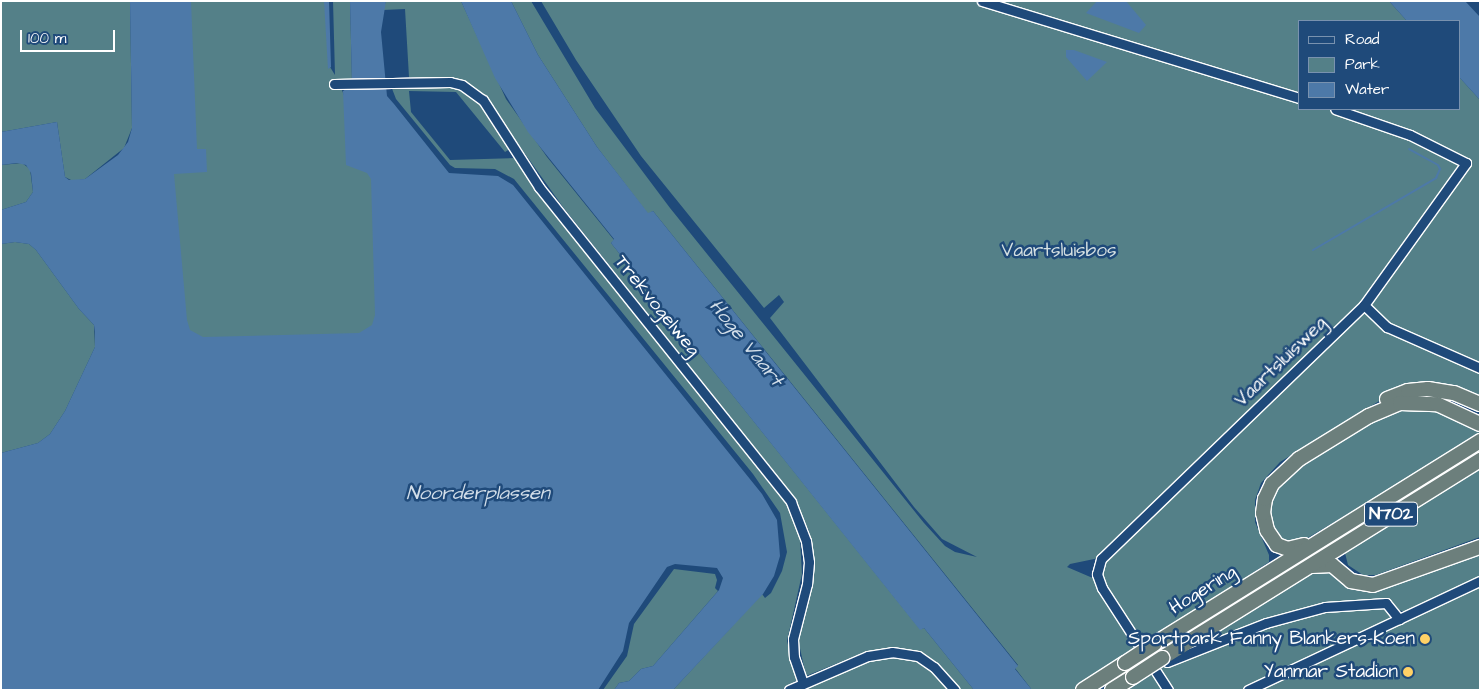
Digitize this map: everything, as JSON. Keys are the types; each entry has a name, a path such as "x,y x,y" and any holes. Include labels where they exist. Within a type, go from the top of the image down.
{"highway":[{"path":"1270,571 1273,554 1260,530 1257,507 1263,486 1280,465 1345,422 1401,393 1422,389 1443,391 1480,404"},
{"path":"1319,540 1284,548 1275,542 1266,526 1263,509 1267,494 1280,475 1294,463 1369,416 1400,403 1437,404 1480,424"},
{"name":"N702","path":"1319,540 1480,441"},
{"name":"N702","path":"1304,569 1480,460"},
{"name":"Hogering","path":"1083,690 1319,540"},
{"path":"1342,545 1341,558 1347,568 1357,575 1371,578 1480,540"},
{"path":"1304,569 1332,565 1351,581 1373,585 1480,547"},
{"name":"Hogering","path":"1112,690 1135,679 1164,661 1304,569"}],"street":[{"path":"982,1 1298,97"},
{"name":"Trekvogelweg","path":"334,84 389,81 462,84 483,100 539,187 786,495 798,519 809,562 807,584 793,639 794,658 803,683"},
{"name":"Vaartsluisweg","path":"1168,690 1102,588 1097,574 1101,559 1364,306 1466,163 1410,135 1338,110"},
{"path":"1364,306 1387,327 1480,368"},
{"path":"1248,690 1480,581"},
{"path":"1164,661 1266,623 1325,607 1386,603 1399,619"},
{"path":"789,690 868,656 892,652 918,656 934,667 955,690"},
{"path":"1124,690 1135,679"}],"green space":[{"path":"1,1 130,1 132,128 124,148 85,179 73,181 65,177 57,122 1,132"},
{"path":"188,1 326,1 330,67 335,75 333,1 350,1 352,81 339,82 372,172 378,336 187,340 172,171"},
{"path":"386,1 461,1 506,99 547,157 614,240 611,243 911,618 920,629 924,628 974,690 960,690 935,662 921,653 896,648 865,652 806,676 798,639 811,585 813,560 809,531 792,495 563,207 483,95 453,79 409,77 405,9 383,10"},
{"name":"Vaartsluisbos","path":"511,1 531,1 595,108 670,208 924,523 945,546 955,552 977,557 942,539 914,507 770,318 784,302 779,295 764,308 641,156 576,60 541,1 1389,1 1406,20 1298,20 1298,110 1461,110 1461,79 1480,100 1480,364 1376,318 1480,368 1480,402 1459,391 1389,395 1280,462 1261,483 1255,500 1255,522 1269,555 1269,562 1143,646 1101,580 1099,558 1070,564 1067,567 1095,579 1139,648 1075,690 1032,690 1015,668 1018,665 653,211 648,214 597,147 538,55"},
{"path":"451,85 480,102 511,148 505,152 456,92 409,91 411,112 450,160 517,158 786,502 800,539 802,574 787,641 797,680 782,690 673,690 762,594 765,598 771,593 782,571 787,552 780,513 753,474 514,179 495,169 455,168 450,165 396,99 391,86"},
{"path":"22,163 30,169 33,192 26,202 1,210 1,165"},
{"path":"15,242 29,244 36,250 79,309 94,325 95,347 65,411 50,434 38,443 1,453 1,244"},
{"path":"1422,403 1480,426 1480,436 1304,540 1283,544 1268,528 1270,491 1278,480 1366,420"},
{"path":"1480,445 1480,455 1152,659 1147,652"},
{"path":"1480,463 1480,537 1376,575 1363,575 1348,565 1344,549"},
{"path":"1480,549 1480,578 1407,612 1398,610 1387,600 1348,601 1182,652 1234,615 1324,566 1352,584"},
{"path":"674,569 715,574 717,580 715,588 718,591 653,666 641,669 629,681 619,683 614,690 603,690 627,656 634,624"},
{"name":"Sportpark Fanny Blankers-Koen","path":"1480,583 1480,690 1255,690"},
{"path":"1384,604 1392,616 1390,620 1241,690 1171,690 1159,670 1174,660 1306,613"},
{"path":"892,652 927,663 954,690 793,690 827,674"},
{"path":"1154,673 1165,690 1128,690"}],"water":[{"name":"Noorderplassen","path":"130,1 191,1 197,149 206,149 207,172 174,174 187,320 190,330 203,337 359,333 372,325 375,315 371,179 367,173 346,165 343,91 352,85 350,1 386,1 381,32 387,96 449,173 498,176 513,185 762,494 777,520 780,556 774,576 763,594 673,690 614,690 619,683 629,681 641,669 653,666 719,590 723,578 717,568 675,564 667,567 629,623 623,651 598,690 1,690 1,453 38,443 50,434 65,411 95,347 95,332 94,325 79,309 36,250 29,244 15,242 1,244 1,210 26,202 33,192 31,173 26,165 17,163 1,165 1,132 57,122 65,177 69,180 85,179 118,155 128,142 132,128"},
{"path":"324,1 329,1 331,67 328,69"},
{"name":"Hoge Vaart","path":"461,1 511,1 538,55 597,147 648,213 653,211 1018,666 1015,669 1032,690 974,690 924,628 920,630 611,243 614,239 528,132 495,78"},
{"path":"1097,1 1126,1 1146,25 1139,33 1086,13"},
{"path":"1389,1 1465,1 1480,17 1480,100 1461,79 1461,20 1406,20"},
{"path":"1066,50 1074,50 1107,62 1087,81 1066,57"}],"waterway":[{"path":"1313,250 1436,178 1440,169 1438,165 1409,149"}],"place":[{"name":"Sportpark Fanny Blankers-Koen","path":"1425,639"},
{"name":"Yanmar Stadion","path":"1408,672"}]}
